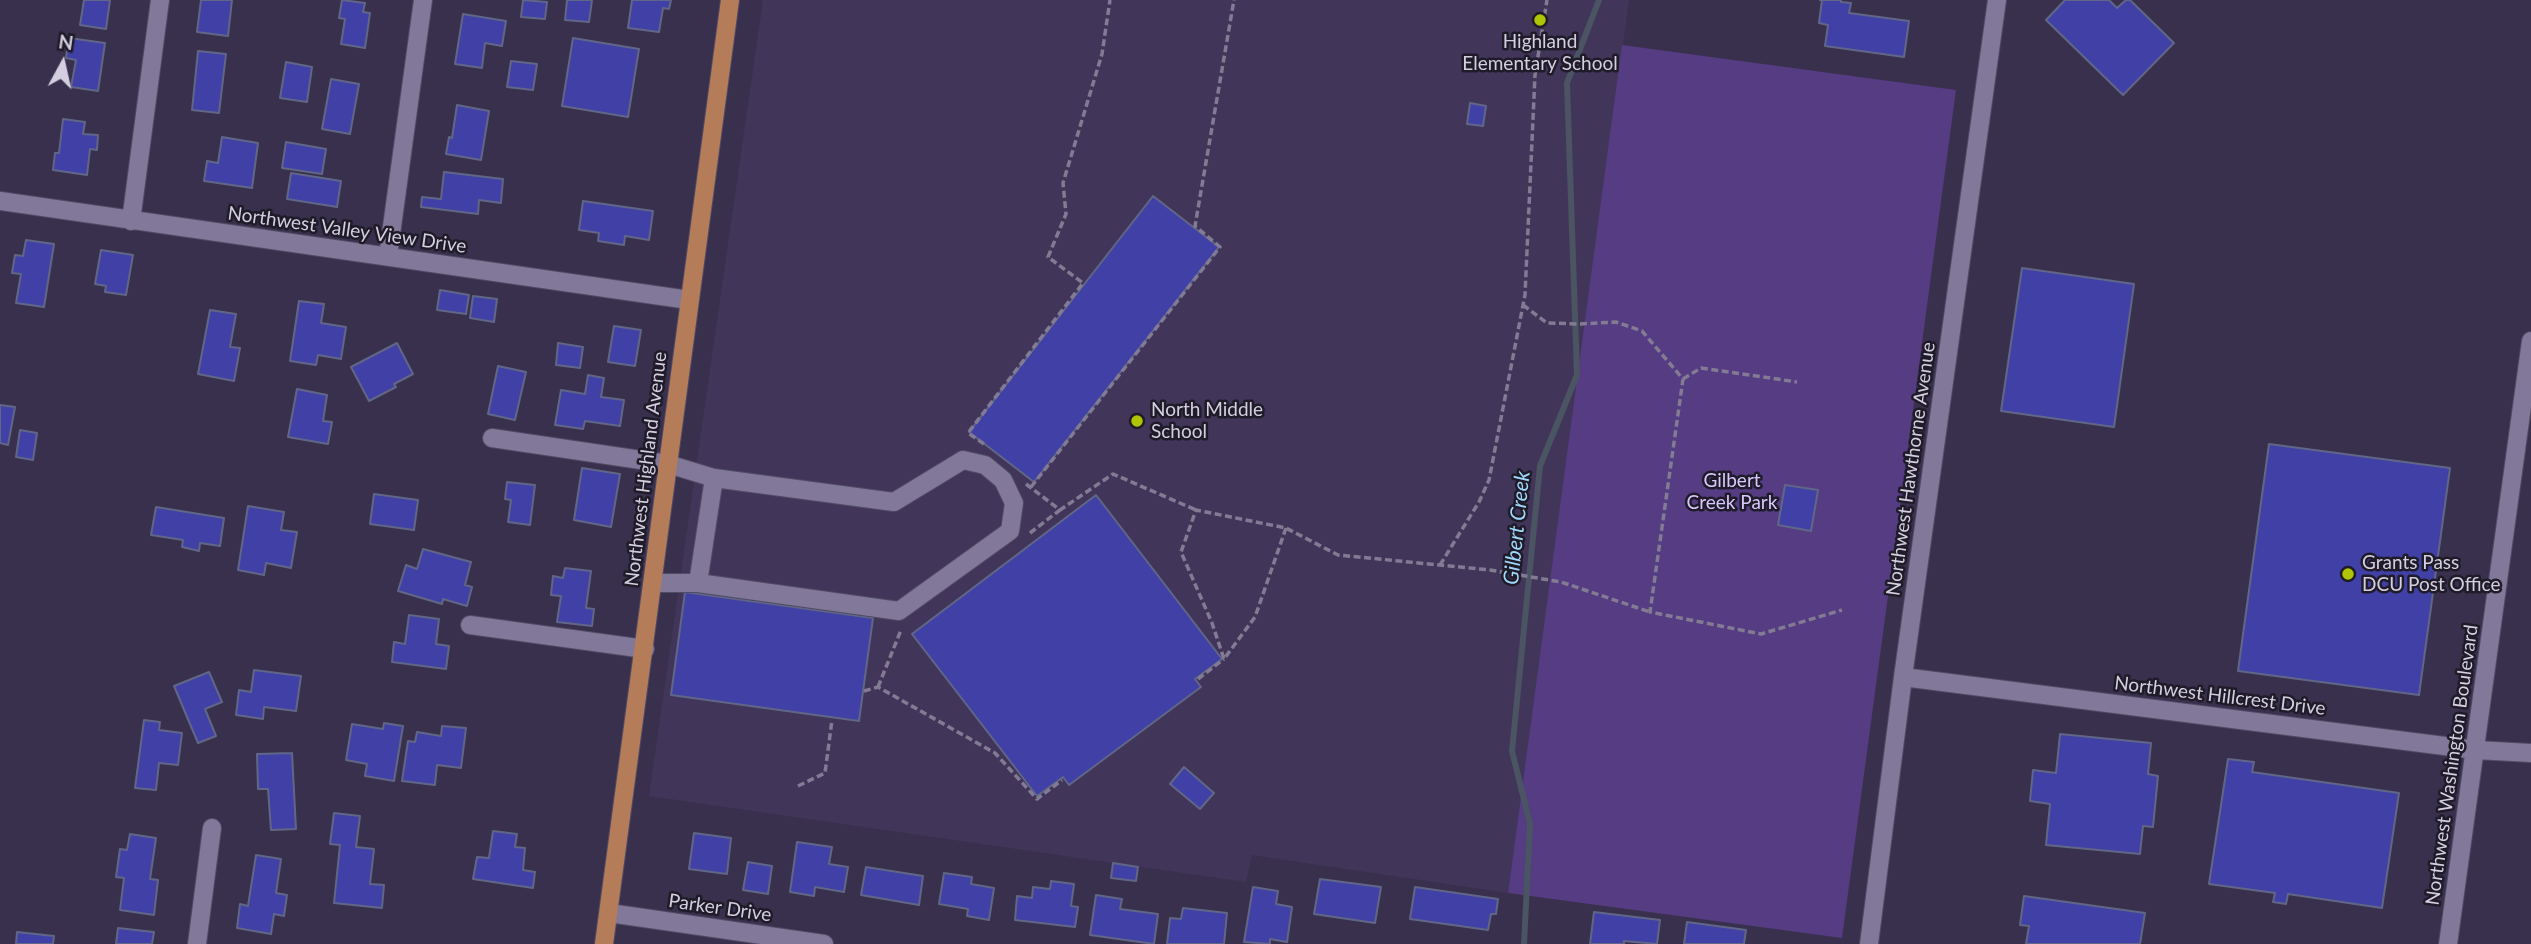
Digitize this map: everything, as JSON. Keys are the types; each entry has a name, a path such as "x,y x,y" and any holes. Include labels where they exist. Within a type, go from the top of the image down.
{"main road":[{"name":"Northwest Highland Avenue","path":"604,944 730,0"}],"street":[{"path":"131,220 160,0"},
{"path":"388,256 423,0"},
{"name":"Northwest Hawthorne Avenue","path":"1869,944 1903,677 1997,0"},
{"name":"Northwest Valley View Drive","path":"0,201 689,300"},
{"name":"Northwest Washington Boulevard","path":"2448,944 2531,341"},
{"path":"492,438 668,464 713,478 894,502 962,460 985,465 1003,480 1014,503 1010,531 900,611 698,583 653,583"},
{"path":"698,583 713,478"},
{"path":"470,625 645,649"},
{"name":"Northwest Hillcrest Drive","path":"1903,677 2476,750 2531,753"},
{"path":"197,944 212,828"},
{"name":"Parker Drive","path":"609,913 824,944"}],"path":[{"path":"990,449 968,433 1083,283 1048,257 1066,214 1063,183 1102,54 1110,0"},
{"path":"1031,487 1220,247 1195,226 1234,0"},
{"path":"1440,565 1479,502 1489,480 1523,304 1535,75 1546,0"},
{"path":"1523,304 1547,323 1566,325 1616,322 1642,331 1683,379 1650,612"},
{"path":"1683,379 1701,368 1797,382"},
{"path":"1003,480 1031,487 1060,510 1113,474 1196,510 1286,528 1338,555 1516,574 1561,582 1650,612 1761,634 1842,610"},
{"path":"1196,510 1181,552 1212,623 1224,659"},
{"path":"1198,678 1224,659 1255,617 1286,528"},
{"path":"864,691 878,687 995,753 1037,799 1062,780"},
{"path":"798,786 825,773 832,720"}],"shaded area":[{"name":"North Middle School","path":"763,0 1629,0 1508,893 1252,855 1246,882 649,796"}],"green space":[{"name":"Gilbert Creek Park","path":"1622,45 1956,90 1842,938 1508,893"}],"building":[{"path":"84,0 110,0 106,29 80,25"},
{"path":"201,0 232,0 228,36 197,32"},
{"path":"342,0 365,3 363,12 370,13 365,48 341,44 345,19 339,18"},
{"path":"523,0 547,2 545,19 521,17"},
{"path":"567,0 592,0 589,22 565,20"},
{"path":"632,0 671,0 669,9 663,8 659,32 628,28"},
{"path":"1822,0 1851,3 1849,13 1909,21 1904,57 1825,46 1828,25 1819,23"},
{"path":"2065,0 2109,0 2117,8 2130,0 2174,43 2123,95 2046,20"},
{"path":"463,14 506,21 502,46 485,43 482,68 455,64"},
{"path":"69,38 105,43 98,91 71,87 76,60 66,58"},
{"path":"573,38 639,49 628,117 562,106"},
{"path":"198,51 226,54 219,113 192,110"},
{"path":"511,61 537,64 533,90 507,87"},
{"path":"286,62 312,67 307,102 280,98"},
{"path":"331,79 359,84 350,134 322,129"},
{"path":"1470,103 1486,106 1483,126 1467,124"},
{"path":"457,105 489,111 481,160 446,154 449,137 452,138"},
{"path":"63,119 85,122 83,134 98,135 97,150 90,149 87,175 53,170 55,153 59,153"},
{"path":"222,137 258,143 252,188 204,181 207,161 218,163"},
{"path":"286,142 326,149 322,174 282,168"},
{"path":"444,172 503,179 501,203 479,200 478,214 421,207 422,197 441,199"},
{"path":"291,173 341,181 337,207 287,199"},
{"path":"1153,196 1219,247 1034,482 969,432"},
{"path":"583,201 653,211 649,240 625,236 624,245 598,241 599,233 579,230"},
{"path":"26,240 54,244 44,307 16,303 21,274 12,273 15,255 23,256"},
{"path":"101,250 133,255 126,295 105,292 106,286 95,284"},
{"path":"2022,268 2134,284 2114,427 2001,411"},
{"path":"440,290 469,295 466,314 437,310"},
{"path":"473,296 497,299 494,322 470,318"},
{"path":"299,301 324,304 321,323 346,327 341,359 318,355 316,365 290,361"},
{"path":"210,310 236,314 230,347 240,348 234,381 198,374"},
{"path":"614,326 641,330 635,366 608,362"},
{"path":"397,343 413,374 394,384 396,387 369,401 351,367"},
{"path":"558,343 583,347 580,368 556,365"},
{"path":"498,366 526,372 515,420 488,414"},
{"path":"588,375 604,378 601,397 624,400 620,426 585,421 583,429 555,425 561,390 585,394"},
{"path":"297,389 327,395 323,421 332,422 328,444 288,437"},
{"path":"0,405 15,407 8,445 0,443"},
{"path":"20,430 37,433 33,460 16,457"},
{"path":"2269,444 2450,468 2419,695 2238,671"},
{"path":"582,468 620,474 611,527 574,520"},
{"path":"507,482 535,485 530,525 508,522 511,500 505,499"},
{"path":"1785,485 1818,490 1811,531 1778,525"},
{"path":"374,494 418,500 414,530 370,524"},
{"path":"1096,495 1222,659 1195,679 1201,687 1069,785 1063,777 1037,796 912,634"},
{"path":"248,506 284,512 281,530 297,532 291,568 266,563 264,575 238,570"},
{"path":"156,507 224,518 220,546 200,543 199,551 182,547 183,540 151,535"},
{"path":"423,549 471,562 465,585 472,587 467,606 443,599 442,604 398,591 406,565 417,569"},
{"path":"565,568 591,571 586,608 594,609 592,626 557,622 561,596 551,595 553,576 563,578"},
{"path":"685,592 873,618 859,721 671,695"},
{"path":"409,615 439,619 436,644 449,646 446,669 392,662 394,642 405,644"},
{"path":"254,670 301,676 296,711 264,707 263,719 236,715 239,690 251,692"},
{"path":"209,672 222,702 205,709 216,736 198,743 174,686"},
{"path":"144,720 160,722 159,730 182,733 178,765 159,763 156,790 135,788"},
{"path":"384,723 403,726 394,781 365,776 367,764 346,760 352,724 383,729"},
{"path":"442,726 466,728 461,768 437,765 435,785 402,781 408,741 415,742 417,732 441,736"},
{"path":"2060,734 2151,743 2148,774 2158,776 2153,827 2143,826 2140,854 2046,845 2050,804 2030,801 2033,770 2056,773"},
{"path":"292,753 296,829 271,830 268,789 258,789 257,754"},
{"path":"2228,759 2254,762 2252,772 2399,793 2382,908 2288,894 2286,904 2273,902 2275,893 2209,884"},
{"path":"1184,767 1214,793 1200,809 1170,784"},
{"path":"334,813 360,816 356,847 374,849 370,884 384,885 382,908 334,903 340,845 330,844"},
{"path":"493,831 517,834 515,847 525,848 523,870 535,872 533,888 473,879 477,857 489,858"},
{"path":"694,833 731,838 727,874 689,869"},
{"path":"130,834 156,838 150,879 158,880 154,915 120,910 124,878 116,877 120,849 127,850"},
{"path":"797,842 832,847 829,864 848,867 844,892 815,887 814,896 790,892"},
{"path":"256,855 281,859 276,893 287,895 284,916 274,914 271,934 237,928 240,904 248,906"},
{"path":"748,862 772,866 768,894 743,890"},
{"path":"1113,863 1138,867 1136,881 1111,878"},
{"path":"866,867 923,876 919,905 861,895"},
{"path":"944,873 972,877 971,884 994,888 989,920 967,916 968,909 939,904"},
{"path":"1320,879 1381,887 1375,923 1314,914"},
{"path":"1051,881 1074,884 1071,906 1078,907 1075,927 1015,920 1017,896 1032,898 1033,887 1050,889"},
{"path":"1253,887 1278,891 1276,904 1292,907 1287,942 1270,939 1270,944 1244,942"},
{"path":"1415,887 1498,899 1496,914 1491,914 1488,930 1410,919"},
{"path":"1096,895 1122,899 1120,909 1158,914 1154,944 1090,935"},
{"path":"2024,896 2145,913 2140,944 2026,944 2029,926 2020,925"},
{"path":"1183,908 1227,913 1224,944 1167,944 1170,918 1181,919"},
{"path":"1594,912 1660,920 1657,944 1624,941 1624,944 1590,944"},
{"path":"1687,922 1746,930 1744,944 1684,944"},
{"path":"118,928 154,932 152,944 116,944"},
{"path":"17,932 54,936 53,944 16,944"}],"waterway":[{"name":"Gilbert Creek","path":"1524,944 1530,824 1512,751 1540,466 1577,375 1567,83 1599,0"}],"place":[{"name":"Highland Elementary School","path":"1540,20"},
{"name":"North Middle School","path":"1137,421"},
{"name":"Grants Pass DCU Post Office","path":"2348,574"}]}
